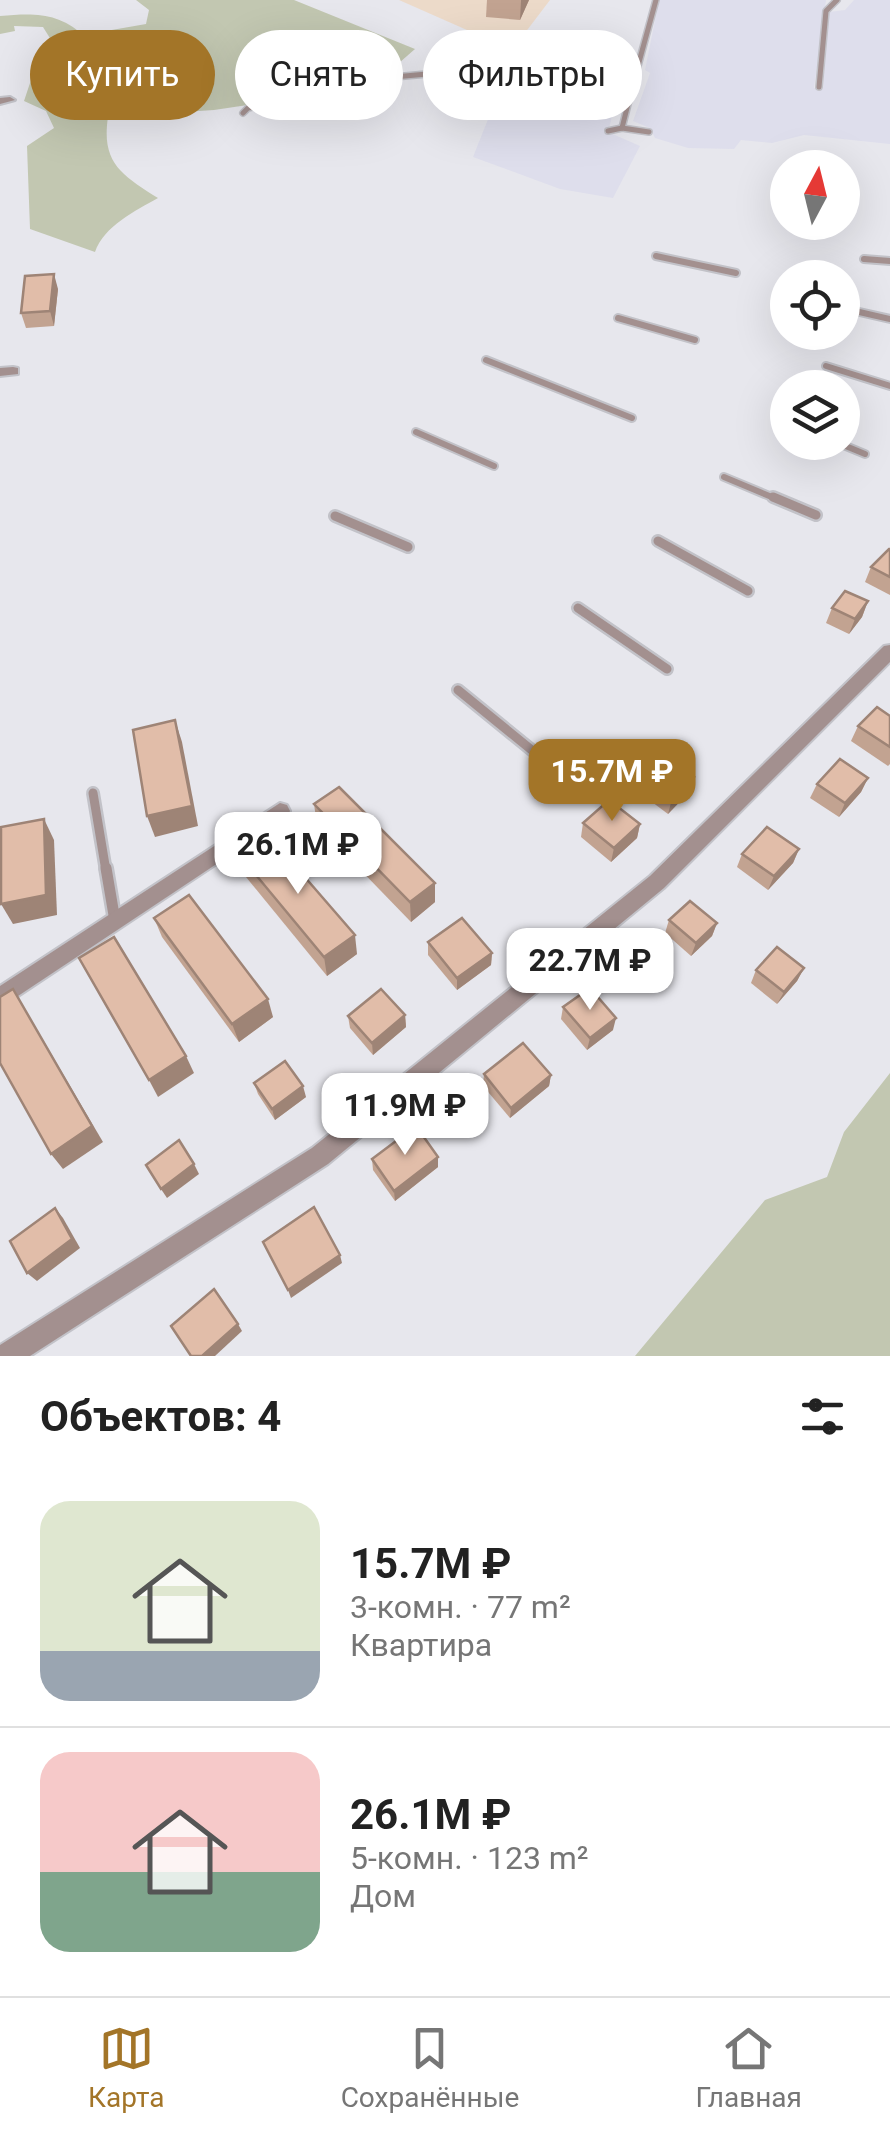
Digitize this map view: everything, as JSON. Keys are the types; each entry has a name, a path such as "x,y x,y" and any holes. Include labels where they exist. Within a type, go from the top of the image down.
{"street":[{"path":"6,1356 320,1156 657,882 890,651"},
{"path":"0,998 280,811"}],"lane":[{"path":"642,49 656,0"},
{"path":"819,87 826,11 836,0"},
{"path":"622,128 624,120"},
{"path":"608,132 622,128 649,132"},
{"path":"656,256 736,272"},
{"path":"864,258 890,262"},
{"path":"860,313 890,319"},
{"path":"618,318 695,340"},
{"path":"486,360 632,418"},
{"path":"826,366 890,386"},
{"path":"416,432 494,466"},
{"path":"860,452 865,454"},
{"path":"724,477 816,515"},
{"path":"335,516 408,548"},
{"path":"658,541 748,591"},
{"path":"578,608 666,669"},
{"path":"458,690 555,769"},
{"path":"93,793 115,922"}],"shaded area":[{"path":"399,0 550,0 527,30 467,30"},
{"path":"659,0 826,0 814,88 823,89 829,12 845,10 854,0 890,0 890,144 804,135 772,143 741,140 734,149 688,148 655,138 650,128 633,121 642,120 642,96 650,73 645,70"},
{"path":"488,120 611,120 608,132 640,146 613,198 560,189 473,157"}],"green space":[{"path":"136,0 294,0 368,30 235,30 235,107 215,110 215,30 112,30 146,24 149,10"},
{"path":"0,16 44,16 77,30 14,26 15,31 0,34"},
{"path":"403,44 415,49 403,60"},
{"path":"50,120 108,120 111,157 134,182 158,198 113,227 95,252 30,229 27,146 54,128"},
{"path":"890,1073 890,1356 635,1356 765,1200 827,1177 844,1132"}],"building":[{"path":"54,274 50,311 21,313 25,276"},
{"path":"890,549 890,577 871,567"},
{"path":"845,591 868,601 855,619 832,608"},
{"path":"877,707 890,716 890,747 858,726"},
{"path":"175,720 192,806 147,816 133,730"},
{"path":"840,759 868,778 845,803 817,784"},
{"path":"674,763 694,777 672,799 652,785"},
{"path":"339,787 435,883 410,902 314,804"},
{"path":"609,800 640,824 614,848 583,823"},
{"path":"44,819 46,895 1,904 1,827"},
{"path":"767,827 799,849 774,876 742,854"},
{"path":"271,838 355,935 324,957 241,857"},
{"path":"189,895 268,999 232,1024 154,918"},
{"path":"690,901 717,923 696,943 669,920"},
{"path":"462,918 492,953 457,978 428,942"},
{"path":"114,937 186,1056 149,1080 79,958"},
{"path":"777,947 804,968 784,992 756,970"},
{"path":"590,988 616,1018 590,1038 563,1007"},
{"path":"13,989 92,1126 51,1154 0,1063 0,997"},
{"path":"381,989 405,1015 372,1043 348,1016"},
{"path":"523,1043 551,1075 511,1108 484,1074"},
{"path":"285,1061 303,1086 272,1109 254,1083"},
{"path":"416,1126 438,1157 394,1191 372,1159"},
{"path":"179,1140 194,1164 161,1189 146,1165"},
{"path":"314,1207 340,1255 288,1290 263,1242"},
{"path":"55,1208 72,1239 27,1273 10,1241"},
{"path":"214,1289 238,1324 202,1356 191,1356 171,1326"}]}
